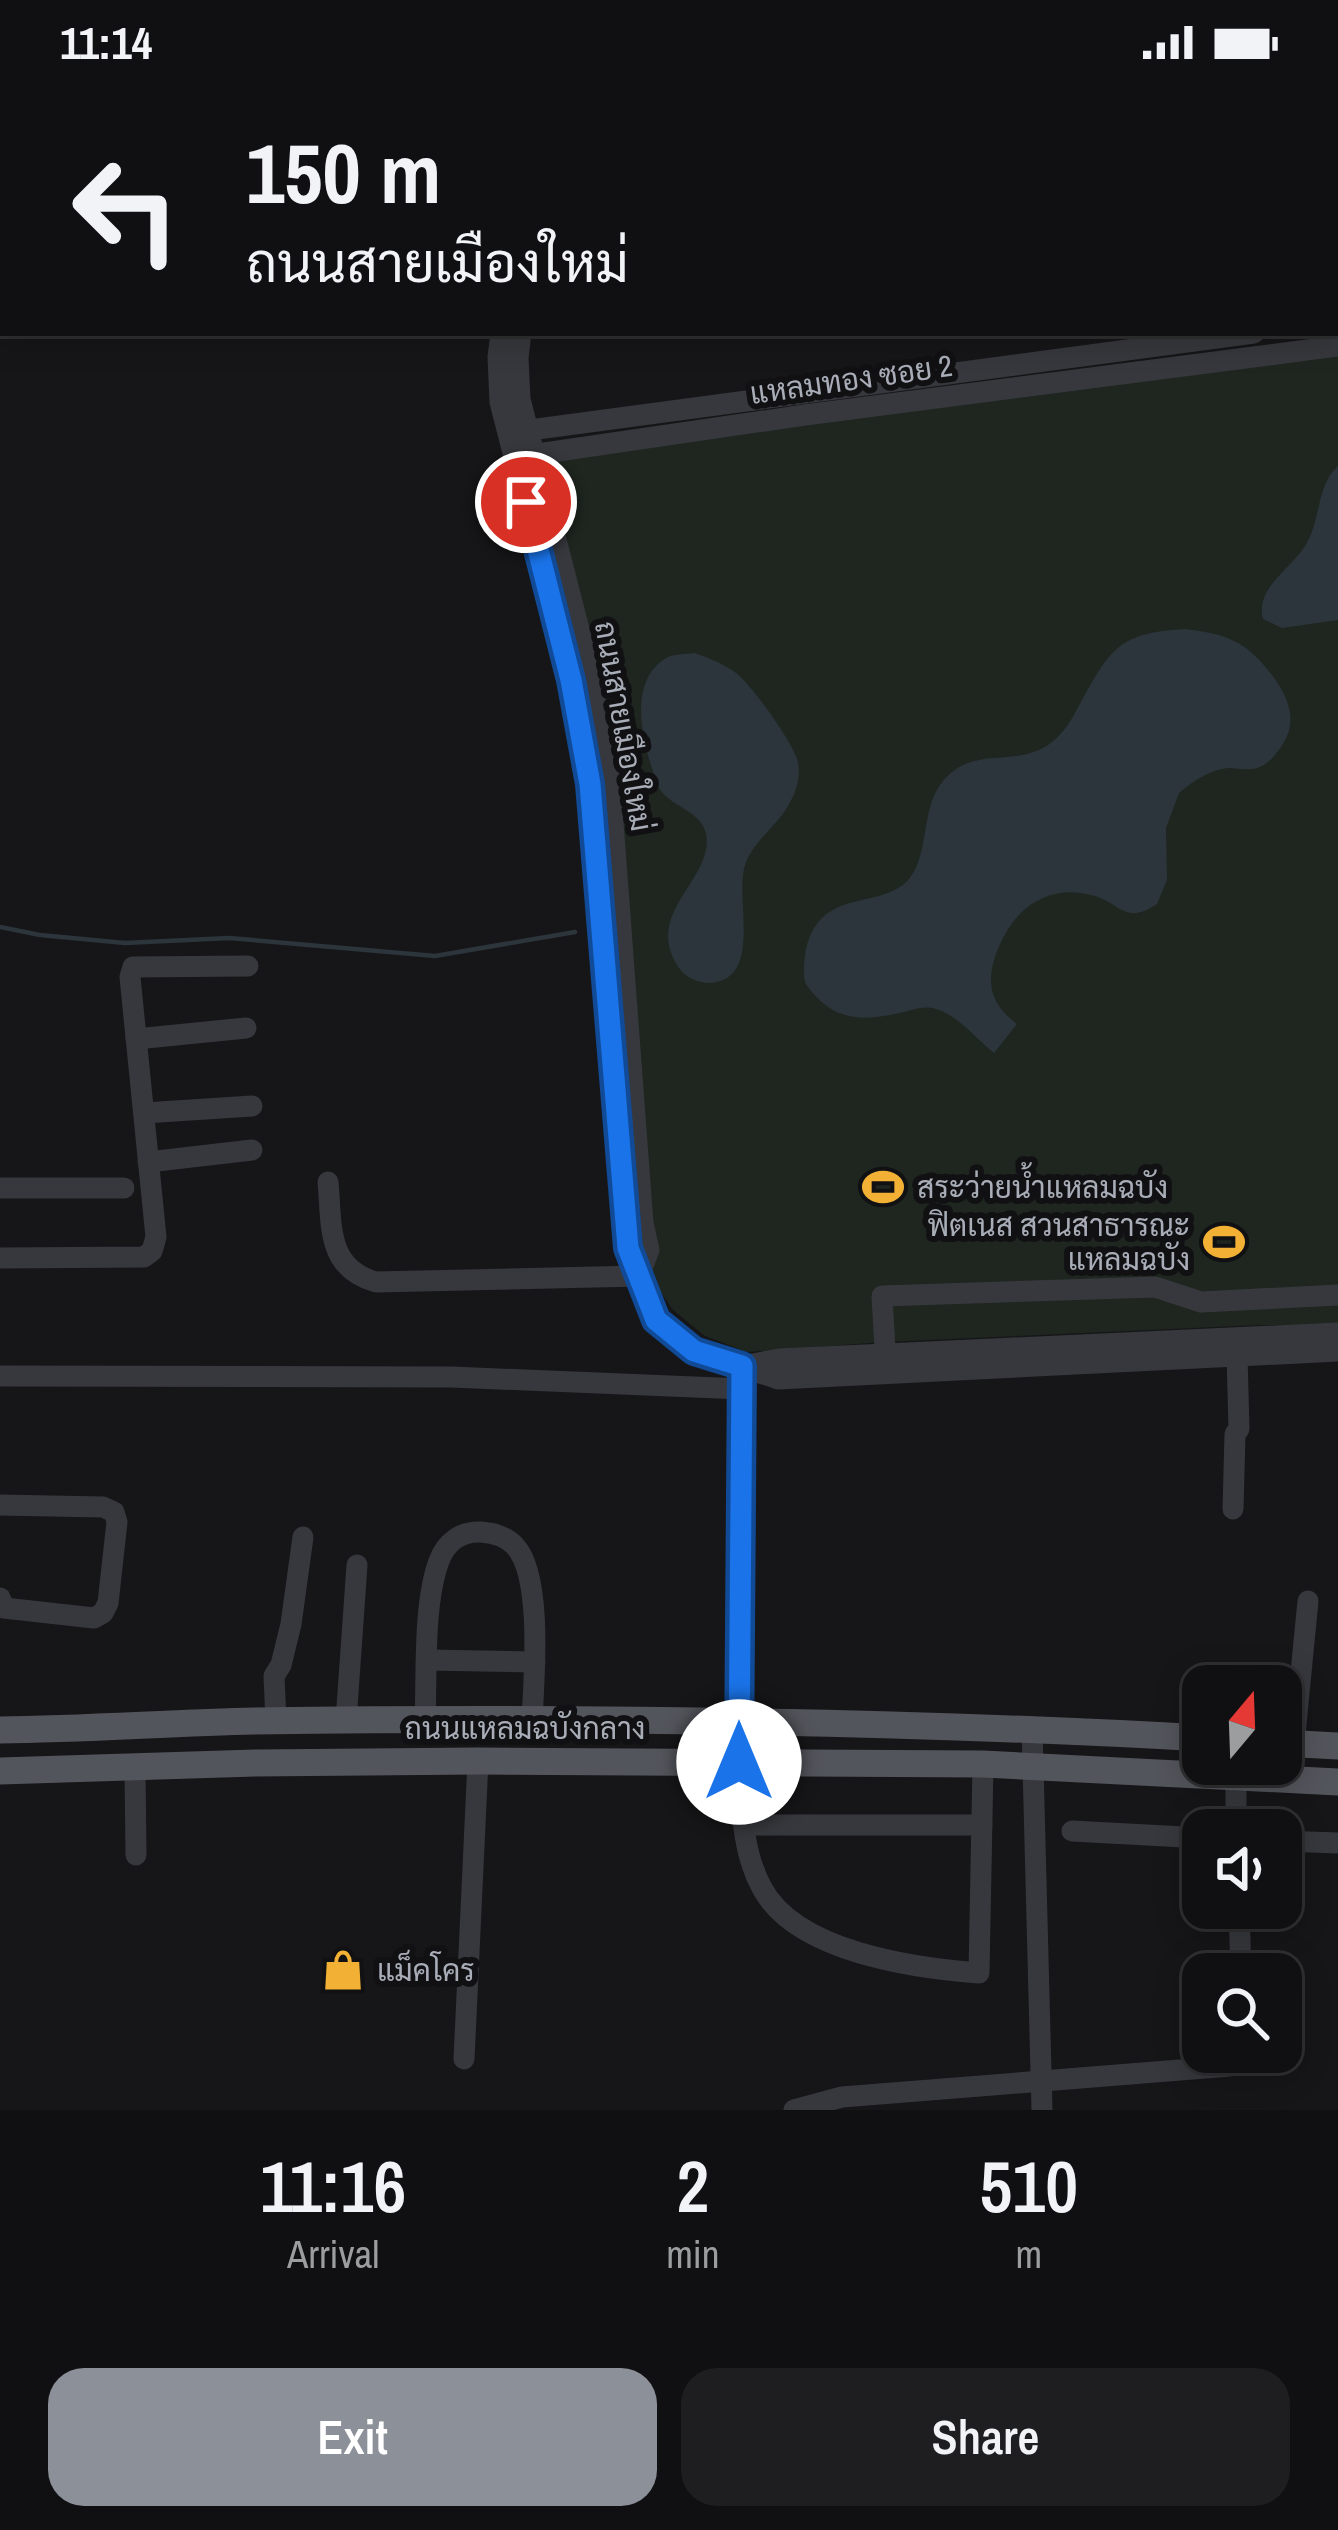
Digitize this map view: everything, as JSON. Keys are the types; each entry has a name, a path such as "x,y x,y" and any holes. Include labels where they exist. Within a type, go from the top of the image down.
{"main road":[{"name":"ถนนแหลมฉบังกลาง","path":"8,1730 265,1721 739,1721 1182,1737"},
{"path":"255,1763 265,1721"},
{"path":"8,1730 9,1771"},
{"path":"1302,1744 1338,1746"},
{"name":"ถนนแหลมฉบังกลาง","path":"9,1771 478,1761 983,1764 1182,1774"},
{"name":"ถนนแหลมฉบังกลาง","path":"1302,1780 1338,1782"}],"street":[{"name":"ถนนสายเมืองใหม่","path":"501,336 500,402 518,431"},
{"name":"ถนนสายเมืองใหม่","path":"521,336 518,431 610,782 624,1106 650,1250 639,1276"},
{"name":"แหลมทอง ซอย 2","path":"1197,352 1245,336"},
{"name":"แหลมทอง ซอย 2","path":"518,431 1197,352 1338,346"},
{"name":"แหลมทอง ซอย 2","path":"524,456 805,415 1026,375"},
{"path":"0,1258 144,1257 152,1251 155,1237 130,977 133,967 248,966"},
{"path":"136,1039 246,1028"},
{"path":"144,1113 252,1106"},
{"path":"148,1162 252,1150"},
{"path":"328,1182 333,1240 339,1256 359,1277 376,1282 639,1276 656,1320 694,1351 742,1377"},
{"path":"0,1189 124,1188"},
{"path":"886,1364 882,1296 1155,1287 1201,1302 1338,1295"},
{"path":"1274,1298 1277,1345"},
{"path":"0,1376 742,1377 779,1359 886,1364 1238,1355 1338,1333"},
{"path":"886,1364 1277,1345 1338,1352"},
{"path":"1233,1509 1238,1355"},
{"path":"742,1377 739,1762 751,1863 764,1893 789,1919 872,1958 979,1973 983,1764"},
{"path":"0,1505 104,1508 114,1512 117,1522 108,1603 94,1618 4,1608 0,1598"},
{"path":"425,1720 430,1601 440,1560 453,1540 468,1531 495,1533 514,1544 525,1563 533,1605 532,1720"},
{"path":"265,1721 291,1624 303,1537"},
{"path":"346,1721 357,1565"},
{"path":"1299,1665 1308,1601"},
{"path":"428,1660 535,1662"},
{"path":"1032,1728 1042,2110"},
{"path":"464,2059 478,1761"},
{"path":"135,1768 136,1856"},
{"path":"744,1825 982,1825"},
{"path":"1072,1831 1182,1837"},
{"path":"1302,1842 1338,1843"},
{"path":"794,2110 842,2097 1182,2070"}],"shaded area":[{"path":"1338,346 1338,1325 884,1342 747,1352 705,1336 673,1310 651,1271 534,454"},
{"path":"1338,466 1338,620 1282,628 1263,619 1264,598 1305,546 1326,483"},
{"path":"1185,629 1224,637 1253,654 1284,694 1289,732 1263,765 1215,771 1179,793 1166,828 1167,880 1157,904 1131,913 1105,900 1070,892 1047,896 1027,908 1004,936 992,968 995,998 1017,1024 994,1053 936,1009 859,1017 831,1009 815,996 804,975 812,933 836,908 883,895 909,879 920,858 934,796 952,772 978,760 1034,752 1048,745 1067,726 1101,668 1120,647 1145,634"},
{"path":"695,653 743,679 781,729 799,768 791,801 745,865 744,935 737,968 727,978 710,983 693,979 679,968 668,930 700,866 706,834 699,820 658,787 641,711 642,695 655,667 668,657"}],"waterway":[{"path":"0,927 125,943 229,938 435,956 575,932"}],"place":[{"name":"สระว่ายน้ำแหลมฉบัง","path":"883,1187"},
{"name":"ฟิตเนส สวนสาธารณะ แหลมฉบัง","path":"1224,1242"},
{"name":"แม็คโคร","path":"343,1970"}],"route":[{"path":"526,502 571,680 590,784 628,1248 656,1320 694,1351 742,1366 739,1762"}]}
